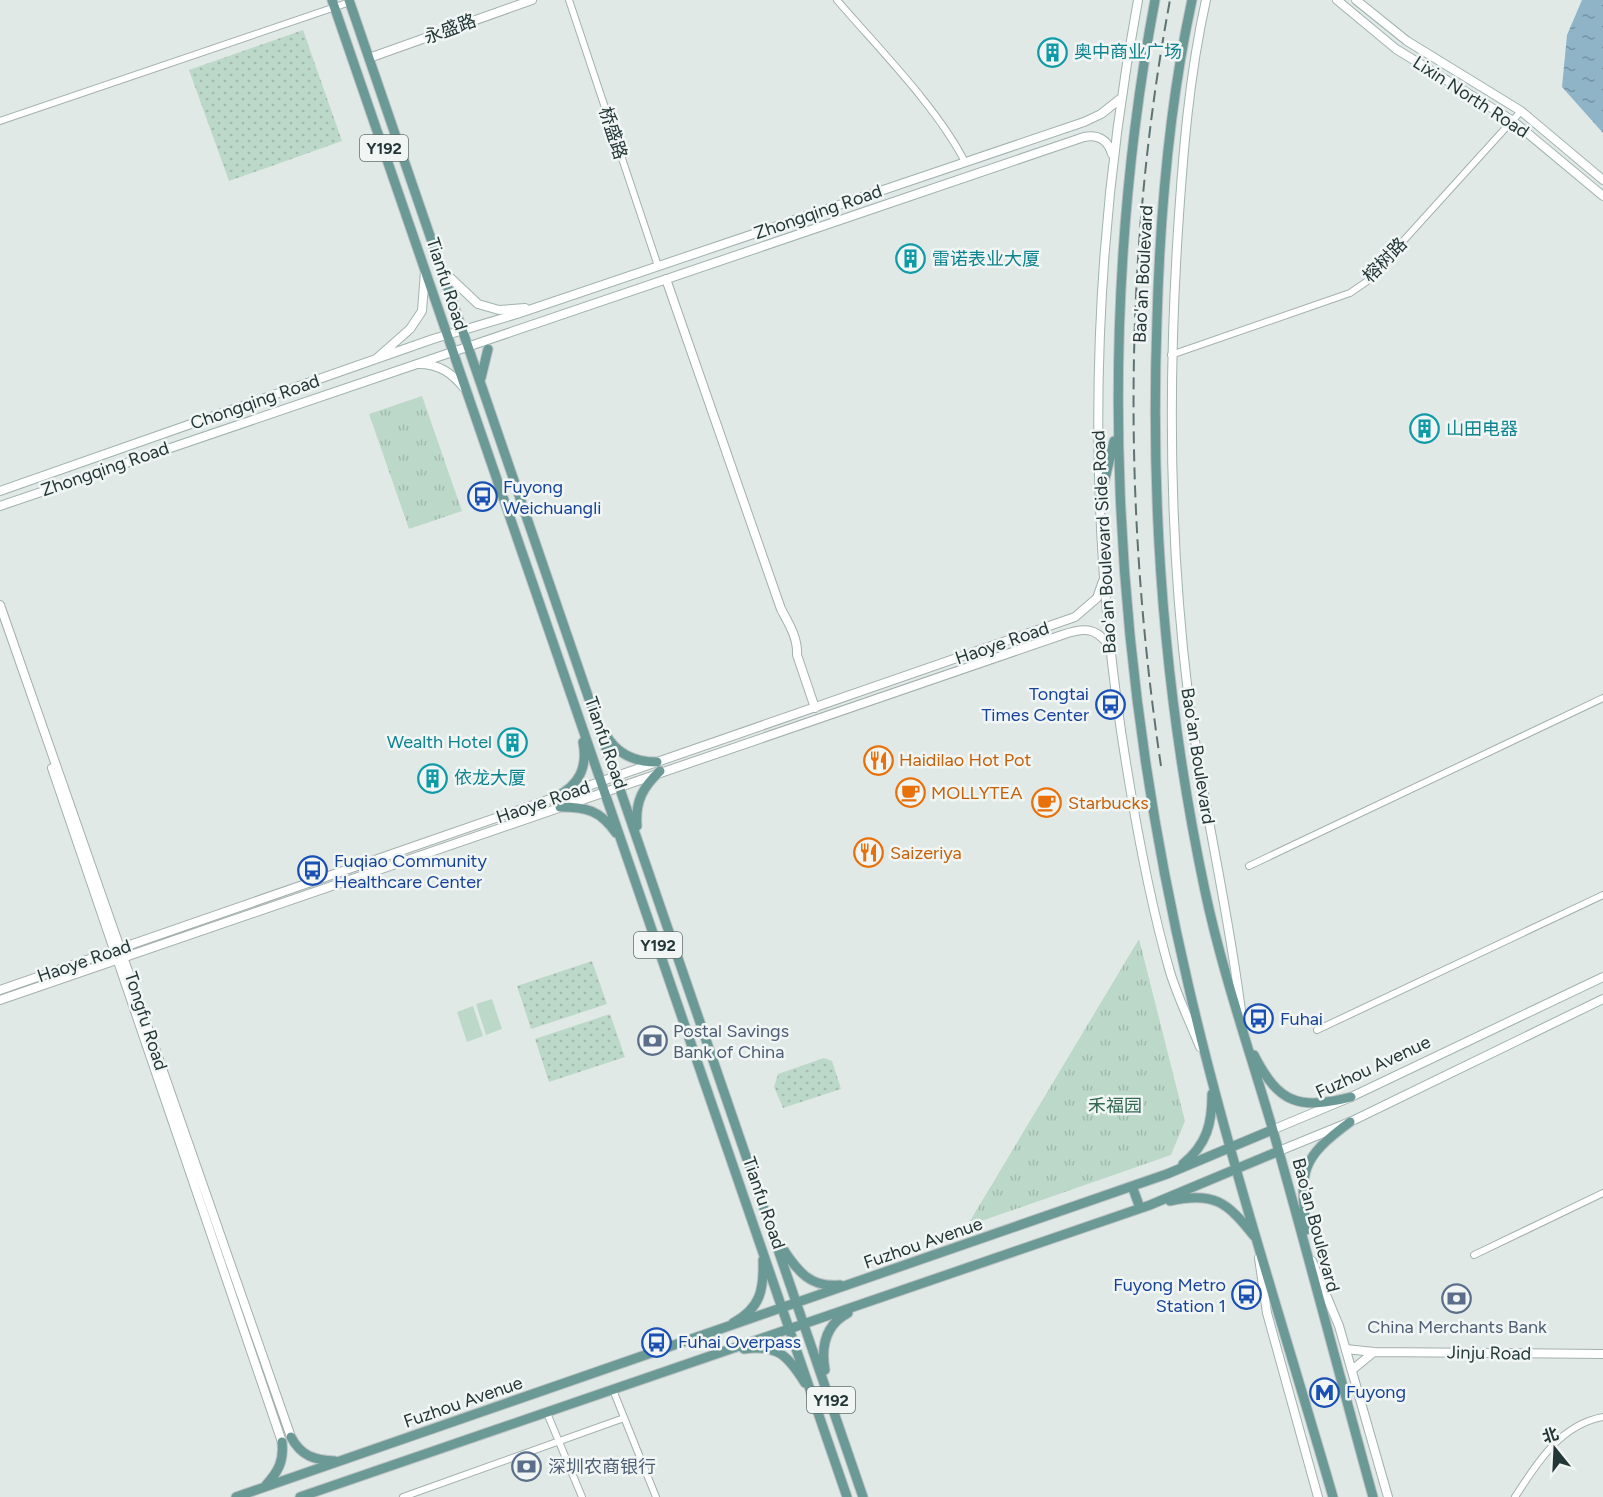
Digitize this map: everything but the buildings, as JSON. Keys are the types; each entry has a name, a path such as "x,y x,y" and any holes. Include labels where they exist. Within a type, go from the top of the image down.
{"main road":[{"name":"Bao'an Boulevard Side Road","path":"1138,0 1112,154 1098,349 1099,504 1103,581 1109,646 1131,795 1152,901 1170,973 1210,1074"},
{"name":"Bao'an Boulevard","path":"1155,0 1143,66 1120,275 1116,430 1125,587 1136,703 1165,874 1210,1074 1256,1239 1333,1497"},
{"name":"Bao'an Boulevard","path":"1192,0 1169,130 1162,205 1155,369 1154,464 1167,651 1180,756 1215,937 1307,1250 1373,1497"},
{"path":"1206,0 1193,66 1182,155 1171,355 1174,528 1188,691 1204,806 1234,957 1243,1031 1268,1079 1286,1097 1304,1104 1351,1097"},
{"name":"Lixin North Road","path":"1337,0 1396,49 1513,121 1603,196"},
{"name":"Lixin North Road","path":"1356,0 1407,41 1521,111 1603,180"},
{"name":"Tianfu Road","path":"350,1 863,1497"},
{"name":"Tianfu Road","path":"333,3 847,1497"},
{"name":"Zhongqing Road","path":"537,307 1092,119 1120,99"},
{"name":"Zhongqing Road","path":"516,330 1089,136 1103,139 1112,154"},
{"path":"1024,142 1029,155"},
{"path":"374,361 410,329 422,311 425,268"},
{"path":"441,269 478,304 499,310 537,307"},
{"name":"Chongqing Road","path":"0,491 447,335 537,307"},
{"path":"414,364 516,330"},
{"path":"482,386 482,365 488,349 495,341 516,330"},
{"name":"Zhongqing Road","path":"1,506 414,364"},
{"name":"Y192","path":"414,364 437,365 456,379 467,393"},
{"path":"1099,504 1116,430"},
{"path":"594,712 607,737 621,753 659,766 642,792 636,808 640,846"},
{"path":"556,797 573,787 582,771 585,751 580,719"},
{"path":"560,807 584,807 596,812 607,821 625,848"},
{"name":"Fuzhou Avenue","path":"236,1497 798,1304 1167,1174 1351,1097 1603,977"},
{"name":"Fuzhou Avenue","path":"305,1496 1150,1205 1350,1122 1603,999"},
{"path":"1167,1174 1192,1156 1207,1137 1212,1107 1210,1074"},
{"path":"1350,1122 1319,1146 1305,1167 1303,1199 1307,1250 1332,1305 1388,1497"},
{"path":"1132,1186 1140,1208"},
{"path":"1150,1205 1192,1197 1214,1199 1233,1211 1256,1239 1269,1323 1318,1497"},
{"path":"775,1237 805,1278 816,1284 831,1286 857,1283"},
{"path":"716,1332 739,1320 759,1300 763,1289 762,1248"},
{"path":"828,1394 824,1363 826,1333 843,1315 867,1303"},
{"path":"721,1353 756,1348 769,1348 780,1352 790,1361 813,1397"},
{"path":"291,1437 297,1448 314,1460 340,1461"},
{"path":"264,1487 281,1465 282,1442"}],"street":[{"name":"永盛路","path":"369,58 532,0"},
{"name":"桥盛路","path":"569,0 658,266"},
{"path":"837,0 932,112 956,143 965,162"},
{"path":"0,121 333,3 350,1"},
{"name":"榕树路","path":"1171,355 1350,293 1366,282 1521,111"},
{"path":"666,279 781,609 792,629 797,647 796,655 815,708"},
{"name":"Haoye Road","path":"0,990 120,953 560,807 605,791 618,781 815,708 1075,617 1097,598 1103,581"},
{"name":"Tongfu Road","path":"0,605 291,1437"},
{"name":"Tongfu Road","path":"0,619 120,953 282,1442"},
{"name":"Haoye Road","path":"659,766 1074,631 1084,629 1100,634 1109,646"},
{"path":"1248,866 1603,698"},
{"name":"Haoye Road","path":"0,1000 120,953 556,797 602,781 618,781"},
{"path":"1317,1030 1603,895"},
{"path":"1474,1255 1603,1193"},
{"name":"Jinju Road","path":"1346,1349 1374,1352 1603,1354"},
{"path":"1352,1370 1374,1352"},
{"path":"613,1390 656,1497"},
{"path":"547,1413 582,1497"},
{"path":"1515,1497 1541,1456 1561,1436 1592,1419 1603,1417"},
{"path":"403,1497 624,1418"}],"green space":[{"path":"303,30 342,141 229,181 189,70"},
{"path":"422,396 462,511 409,529 369,414"},
{"name":"禾福园","path":"1139,939 1185,1121 1171,1155 967,1226"},
{"path":"592,961 607,1004 531,1029 517,986"},
{"path":"492,999 502,1029 486,1035 476,1004"},
{"path":"473,1006 483,1036 467,1042 457,1012"},
{"path":"610,1014 625,1057 549,1082 535,1039"},
{"path":"824,1058 832,1061 841,1089 783,1108 774,1087 778,1074"}],"water":[{"path":"1582,0 1603,0 1603,133 1562,87 1567,35"}],"railway":[{"path":"1161,766 1140,575 1135,479 1134,383 1136,286 1143,190 1170,0"}],"place":[{"name":"奥中商业广场","path":"1053,52"},
{"name":"雷诺表业大厦","path":"911,259"},
{"name":"山田电器","path":"1425,429"},
{"name":"Fuyong Weichuangli","path":"482,497"},
{"name":"Tongtai Times Center","path":"1110,704"},
{"name":"Wealth Hotel","path":"513,742"},
{"name":"Haidilao Hot Pot","path":"878,760"},
{"name":"依龙大厦","path":"433,778"},
{"name":"MOLLYTEA","path":"910,793"},
{"name":"Starbucks","path":"1047,803"},
{"name":"Saizeriya","path":"869,853"},
{"name":"Fuqiao Community Healthcare Center","path":"313,871"},
{"name":"Fuhai","path":"1259,1019"},
{"name":"Postal Savings Bank of China","path":"652,1041"},
{"name":"Fuyong Metro Station 1","path":"1247,1295"},
{"name":"China Merchants Bank","path":"1457,1298"},
{"name":"Fuhai Overpass","path":"657,1342"},
{"name":"Fuyong","path":"1325,1392"},
{"name":"深圳农商银行","path":"527,1467"}]}
